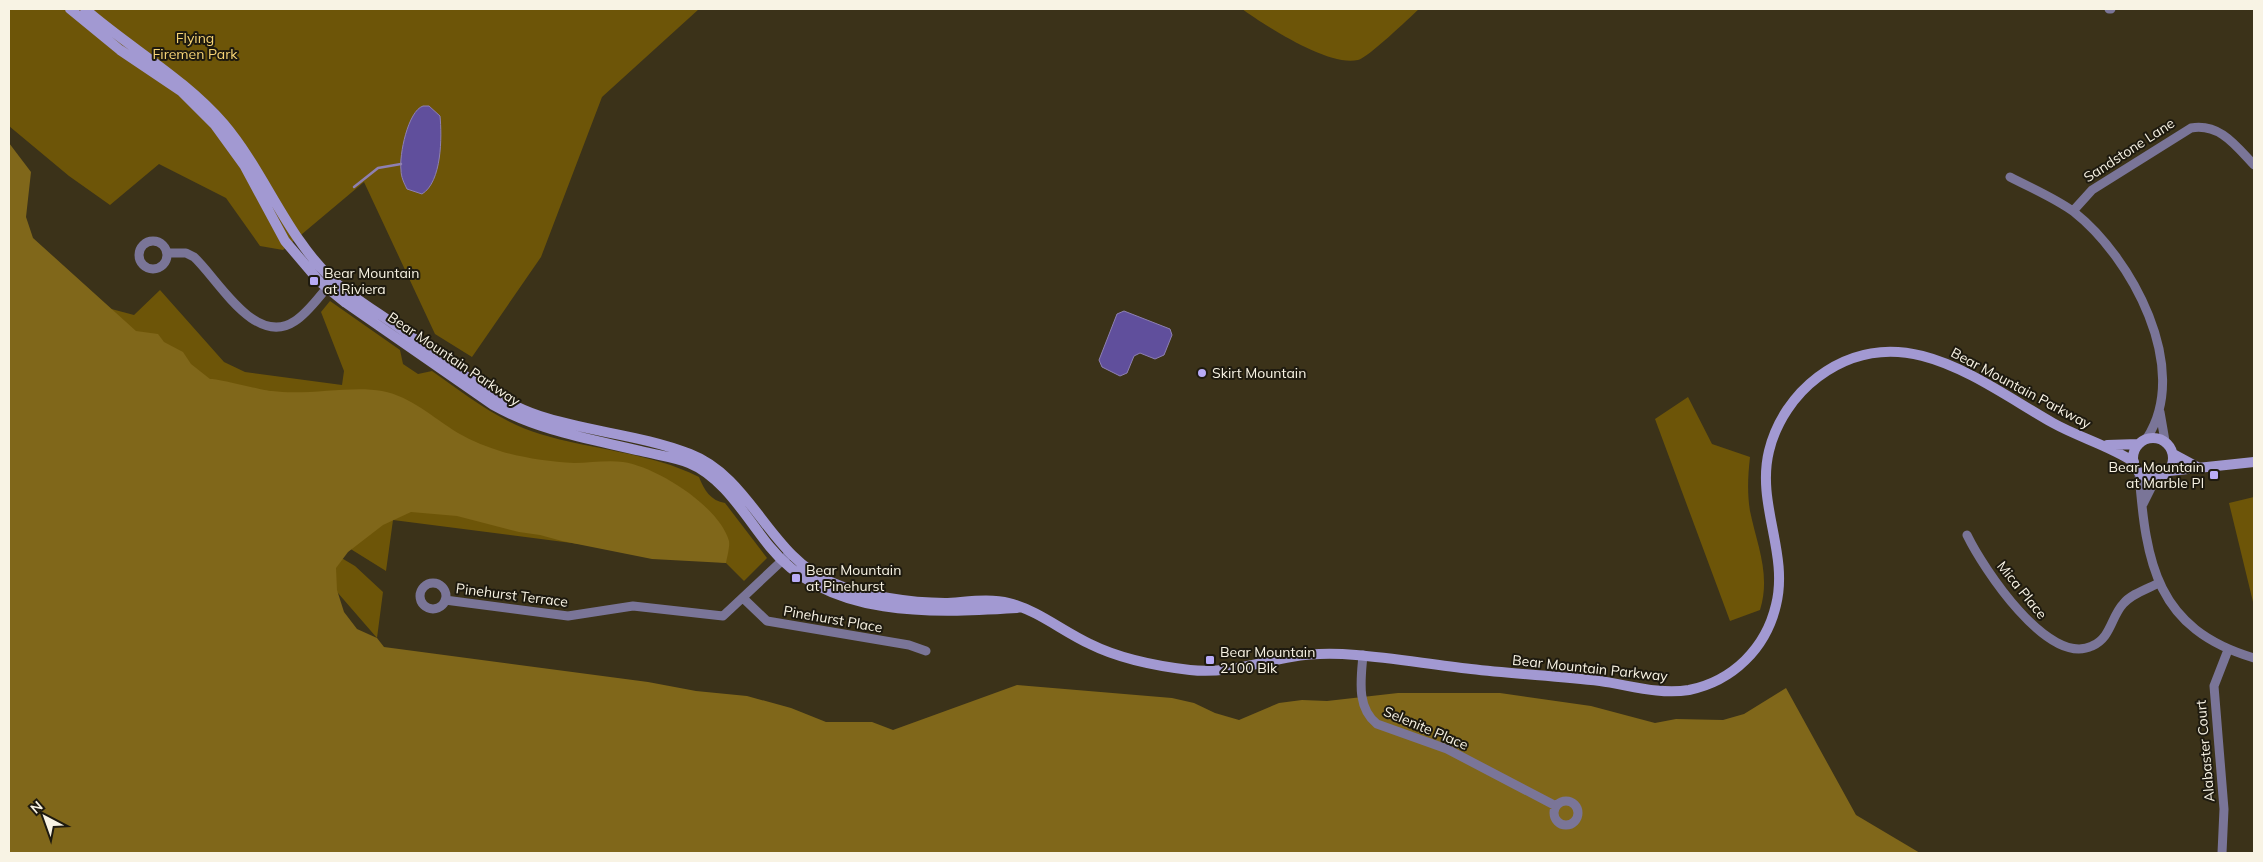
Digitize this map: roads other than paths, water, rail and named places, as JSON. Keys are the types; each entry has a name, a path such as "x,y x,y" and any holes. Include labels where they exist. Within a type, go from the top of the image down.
{"street":[{"name":"Bear Mountain Parkway","path":"70,9 120,50 181,91 215,125 244,164 285,241 307,268 436,366 511,415 545,428 674,459 702,470 722,488 802,578 825,591 870,603 937,610 1021,608 1043,616 1075,636 1103,650 1146,662 1190,670 1227,671 1308,655 1363,655 1500,672 1606,682 1663,692 1691,689 1723,678 1735,670 1753,652 1771,622 1777,604 1779,569 1765,490 1767,460 1776,429 1785,413 1808,385 1835,366 1868,353 1905,351 1941,360 2072,433 2107,445 2134,462"},
{"name":"Bear Mountain Parkway","path":"85,9 127,43 186,86 215,114 250,161 294,235 330,284"},
{"name":"Sandstone Lane","path":"2073,211 2092,190 2191,128 2207,127 2224,135 2254,165"},
{"path":"2010,177 2073,211 2116,255 2142,298 2152,327 2160,359 2160,412 2165,441 2173,454 2199,468"},
{"path":"167,253 186,253 194,257 246,315 265,326 276,327 293,322 330,284"},
{"path":"2160,412 2133,456 2139,473 2146,538 2153,570 2172,603 2188,623 2228,650 2254,658"},
{"name":"Bear Mountain Parkway","path":"2107,445 2143,441"},
{"path":"2143,441 2165,441"},
{"path":"2169,471 2173,454"},
{"path":"2139,473 2146,478 2156,478 2169,471 2254,462"},
{"path":"2143,504 2156,478"},
{"name":"Mica Place","path":"1967,535 1980,561 2033,627 2050,640 2069,648 2092,647 2109,632 2116,613 2127,600 2159,583"},
{"name":"Pinehurst Terrace","path":"445,600 568,616 633,606 716,616 728,612 785,557"},
{"name":"Pinehurst Place","path":"744,598 767,621 909,646 926,651"},
{"name":"Alabaster Court","path":"2222,853 2224,809 2214,686 2228,650"},
{"name":"Selenite Place","path":"1363,655 1361,684 1363,704 1370,719 1376,724 1447,750 1556,806"}],"waterway":[{"path":"354,187 378,168 401,164"}],"place":[{"name":"Bear Mountain at Riviera","path":"314,281"},
{"name":"Skirt Mountain","path":"1202,373"},
{"name":"Bear Mountain at Marble Pl","path":"2214,475"},
{"name":"Bear Mountain at Pinehurst","path":"796,578"},
{"name":"Bear Mountain 2100 Blk","path":"1210,660"}],"park label":[{"name":"Flying Firemen Park","path":"195,46"}]}
